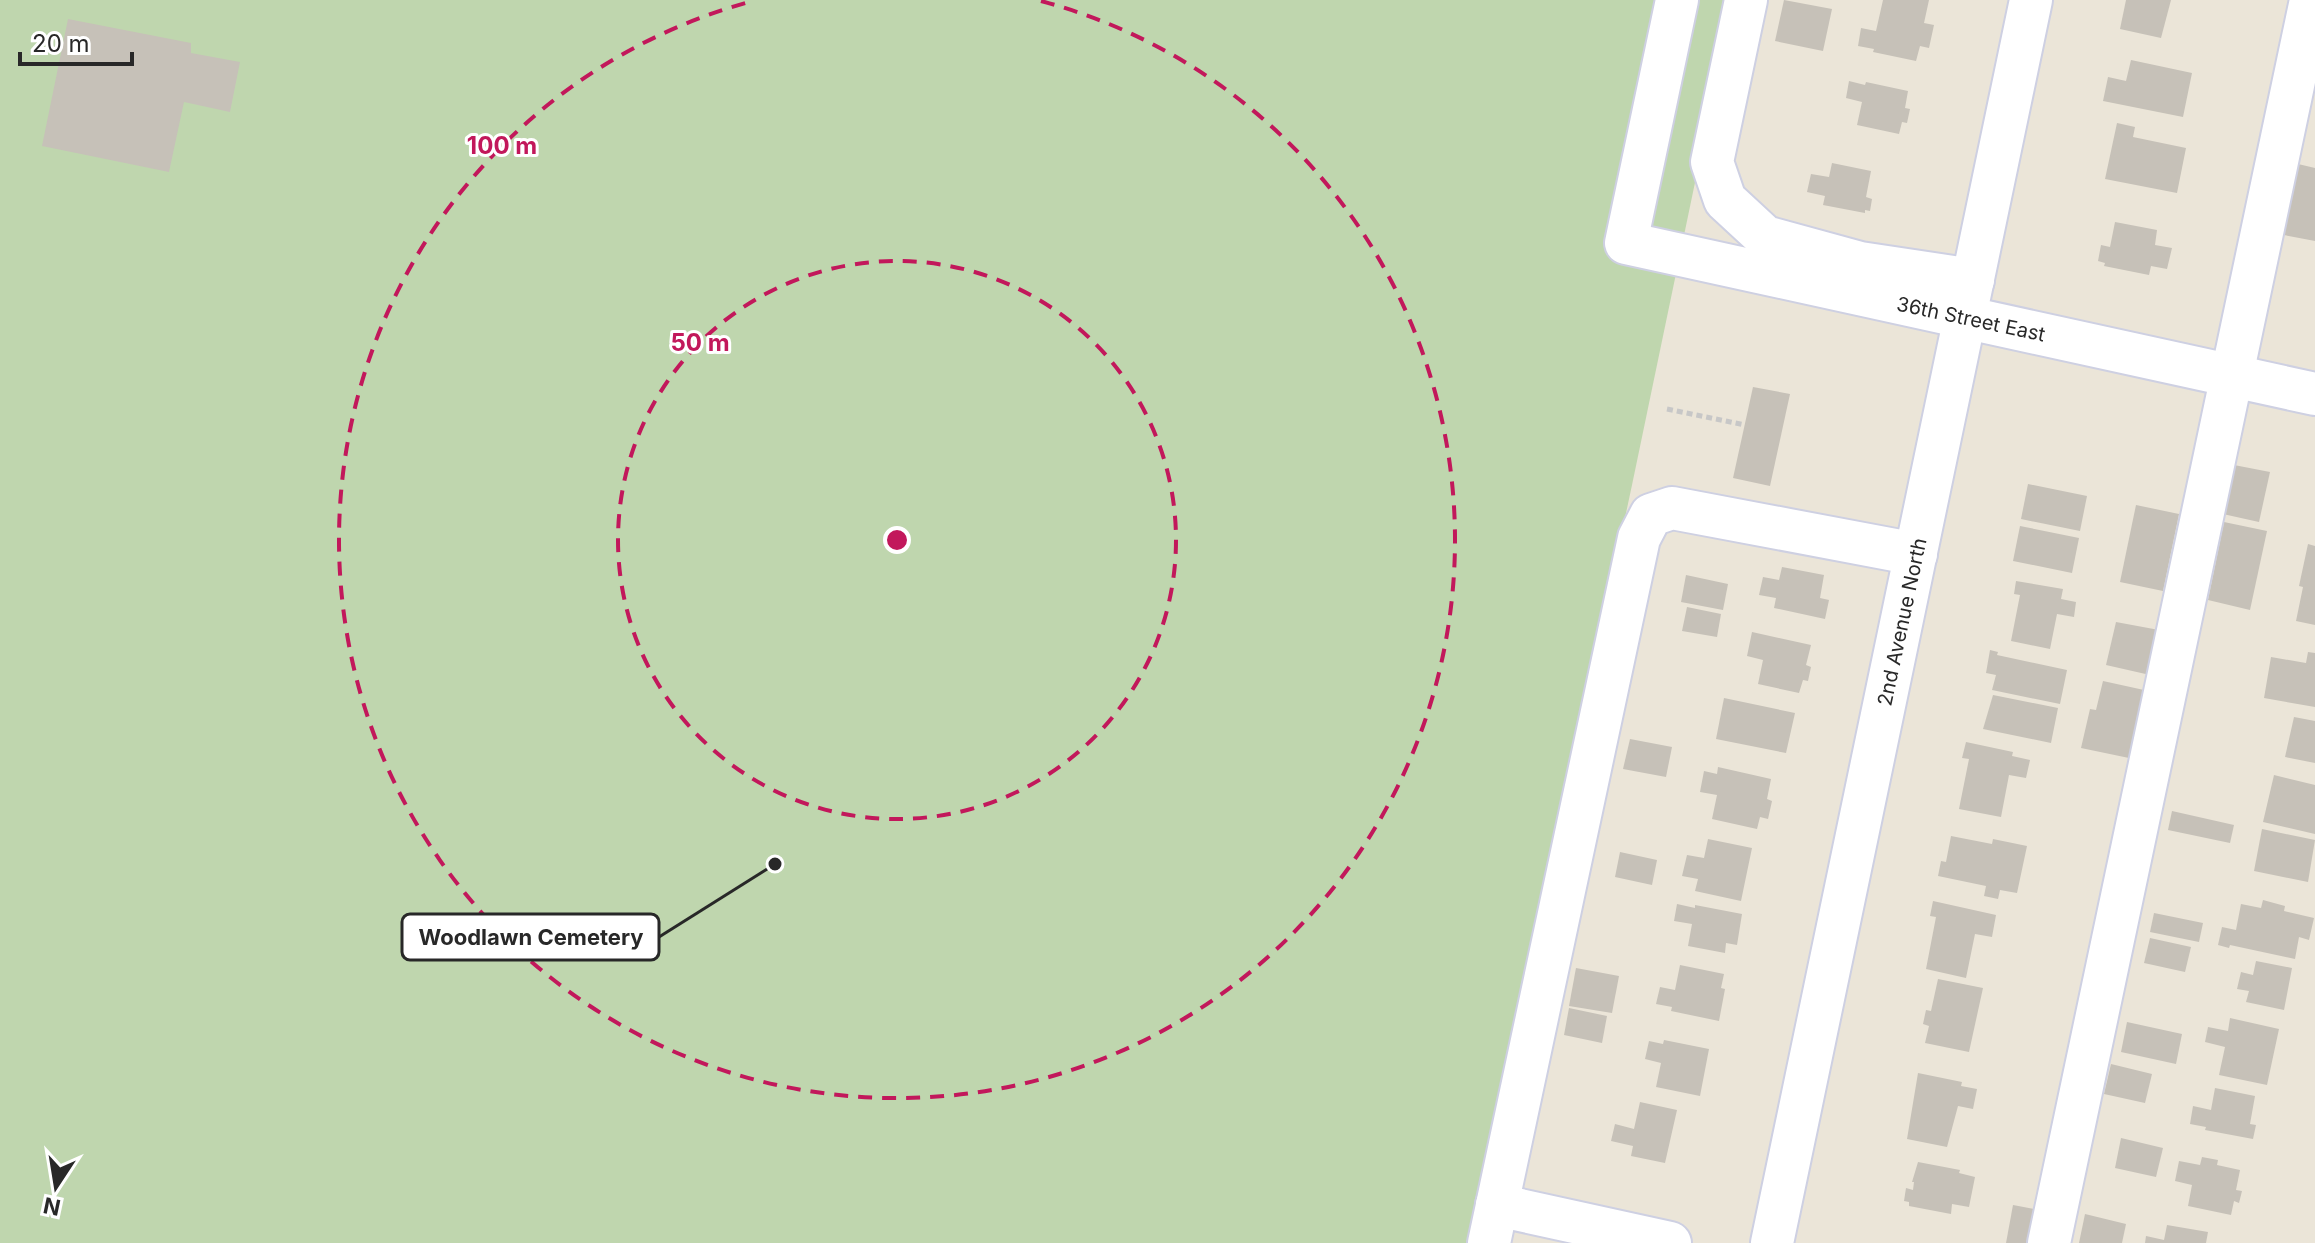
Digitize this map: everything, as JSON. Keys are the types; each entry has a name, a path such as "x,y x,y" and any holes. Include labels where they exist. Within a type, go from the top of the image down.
{"street":[{"name":"36th Street East","path":"1677,0 1626,243 1969,299 2231,376 2315,394"},
{"path":"1746,0 1712,162 1725,200 1765,237 1860,263 1969,299"},
{"name":"2nd Avenue North","path":"1772,1243 2031,0"},
{"path":"2049,1243 2311,0"},
{"path":"1670,1243 1493,1224 1639,538 1651,515 1672,508 1916,554"}],"path":[{"path":"1667,409 1745,425"}],"green space":[{"path":"0,0 1733,0 1470,1243 0,1243"}],"building":[{"path":"1784,0 1832,9 1823,51 1775,41"},
{"path":"1883,0 1929,0 1924,23 1934,25 1929,48 1920,46 1916,61 1858,46 1861,28 1876,31"},
{"path":"2126,0 2171,0 2161,38 2120,29"},
{"path":"68,19 191,43 191,53 240,62 230,112 184,102 169,172 42,146"},
{"path":"2131,60 2192,73 2183,117 2103,101 2108,77 2126,81"},
{"path":"1849,81 1908,91 1905,108 1910,109 1907,123 1902,122 1899,134 1857,125 1862,102 1846,98"},
{"path":"2117,123 2135,127 2133,137 2186,148 2177,193 2105,179"},
{"path":"1832,163 1871,171 1866,197 1872,199 1870,211 1865,210 1865,213 1823,205 1825,196 1807,192 1811,174 1829,177"},
{"path":"2298,164 2315,168 2315,241 2284,235"},
{"path":"2115,222 2157,230 2155,245 2172,248 2167,269 2151,266 2149,275 2104,266 2105,263 2098,261 2101,245 2110,247"},
{"path":"1753,387 1790,394 1770,486 1733,478"},
{"path":"2234,465 2270,472 2259,522 2223,514"},
{"path":"2028,484 2087,496 2080,531 2021,519"},
{"path":"2136,505 2179,514 2163,591 2120,582"},
{"path":"2224,522 2267,531 2250,610 2208,600"},
{"path":"2020,526 2079,538 2072,573 2013,561"},
{"path":"2308,544 2315,546 2315,625 2296,621 2303,587 2299,586"},
{"path":"1782,567 1824,575 1820,598 1829,600 1825,619 1774,608 1776,598 1759,595 1763,577 1779,580"},
{"path":"1686,575 1728,584 1723,610 1681,602"},
{"path":"2016,581 2063,589 2061,599 2076,602 2074,617 2057,614 2050,649 2011,641 2020,595 2014,594"},
{"path":"1687,607 1721,614 1717,637 1682,631"},
{"path":"2116,622 2159,630 2150,675 2106,665"},
{"path":"1752,632 1811,645 1806,665 1811,667 1808,681 1803,680 1799,693 1758,684 1763,660 1747,656"},
{"path":"1990,650 1998,652 1997,655 2067,670 2060,704 1992,690 1996,675 1986,673"},
{"path":"2308,652 2315,653 2315,707 2264,698 2271,657 2306,663"},
{"path":"2103,681 2144,690 2129,758 2081,748 2090,709 2096,710"},
{"path":"1993,695 2058,708 2051,743 1983,729"},
{"path":"1724,698 1795,713 1786,753 1716,739"},
{"path":"2294,717 2315,721 2315,763 2285,757"},
{"path":"1630,739 1672,747 1666,777 1623,769"},
{"path":"1966,742 2013,752 2012,756 2030,760 2026,778 2009,775 2001,817 1959,809 1969,759 1962,758"},
{"path":"1718,767 1771,779 1767,799 1772,801 1768,819 1760,817 1757,829 1712,819 1717,795 1700,792 1704,771 1717,774"},
{"path":"2274,775 2315,785 2315,834 2263,822"},
{"path":"2172,811 2234,825 2230,843 2168,830"},
{"path":"2262,829 2315,840 2308,882 2254,871"},
{"path":"1951,836 1992,844 1993,839 2027,846 2017,893 2000,890 1998,899 1984,896 1986,886 1938,876 1941,861 1946,862"},
{"path":"1708,839 1752,848 1741,901 1695,891 1698,879 1682,876 1687,855 1704,858"},
{"path":"1620,852 1657,860 1652,885 1615,877"},
{"path":"2263,900 2285,906 2284,911 2314,918 2309,940 2299,937 2295,959 2218,945 2222,927 2236,930 2241,904 2261,908"},
{"path":"1933,901 1996,915 1992,937 1975,934 1966,978 1926,969 1936,917 1930,916"},
{"path":"1677,904 1742,914 1737,945 1726,943 1725,953 1688,946 1692,924 1674,921"},
{"path":"2154,913 2203,923 2199,942 2150,932"},
{"path":"2150,938 2191,947 2185,972 2144,963"},
{"path":"2256,961 2292,968 2284,1010 2246,1002 2249,991 2237,989 2241,972 2253,975"},
{"path":"1680,965 1724,974 1721,988 1725,989 1719,1021 1671,1011 1672,1007 1656,1004 1660,987 1675,990"},
{"path":"1576,968 1619,976 1612,1013 1569,1006"},
{"path":"1938,979 1983,988 1969,1052 1925,1043 1929,1026 1923,1024 1926,1010 1931,1011"},
{"path":"1569,1008 1607,1016 1602,1043 1564,1035"},
{"path":"2230,1018 2279,1029 2267,1085 2219,1075 2225,1047 2205,1042 2208,1027 2228,1031"},
{"path":"2127,1022 2182,1034 2176,1064 2121,1052"},
{"path":"1664,1040 1709,1049 1700,1096 1656,1087 1661,1063 1645,1059 1649,1041 1663,1044"},
{"path":"2111,1064 2152,1074 2145,1103 2104,1094"},
{"path":"1918,1073 1962,1082 1961,1086 1977,1089 1973,1109 1958,1106 1947,1147 1907,1139"},
{"path":"2215,1088 2255,1096 2250,1124 2256,1125 2253,1139 2190,1124 2193,1106 2211,1110"},
{"path":"1640,1102 1677,1110 1665,1163 1631,1156 1633,1146 1611,1141 1615,1124 1634,1129"},
{"path":"2121,1138 2163,1148 2156,1177 2115,1168"},
{"path":"2202,1157 2218,1160 2217,1165 2240,1170 2236,1190 2242,1191 2239,1203 2234,1201 2231,1215 2188,1206 2192,1185 2175,1181 2179,1161 2200,1165"},
{"path":"1918,1162 1960,1170 1959,1173 1975,1177 1969,1207 1952,1204 1951,1214 1909,1206 1909,1202 1904,1201 1906,1188 1913,1190"},
{"path":"2013,1205 2040,1210 2034,1243 2006,1243"},
{"path":"2085,1214 2126,1224 2122,1243 2079,1243"},
{"path":"2167,1225 2208,1232 2206,1243 2145,1243 2146,1236 2164,1240"}],"place":[{"name":"Woodlawn Cemetery","path":"775,864"}]}
